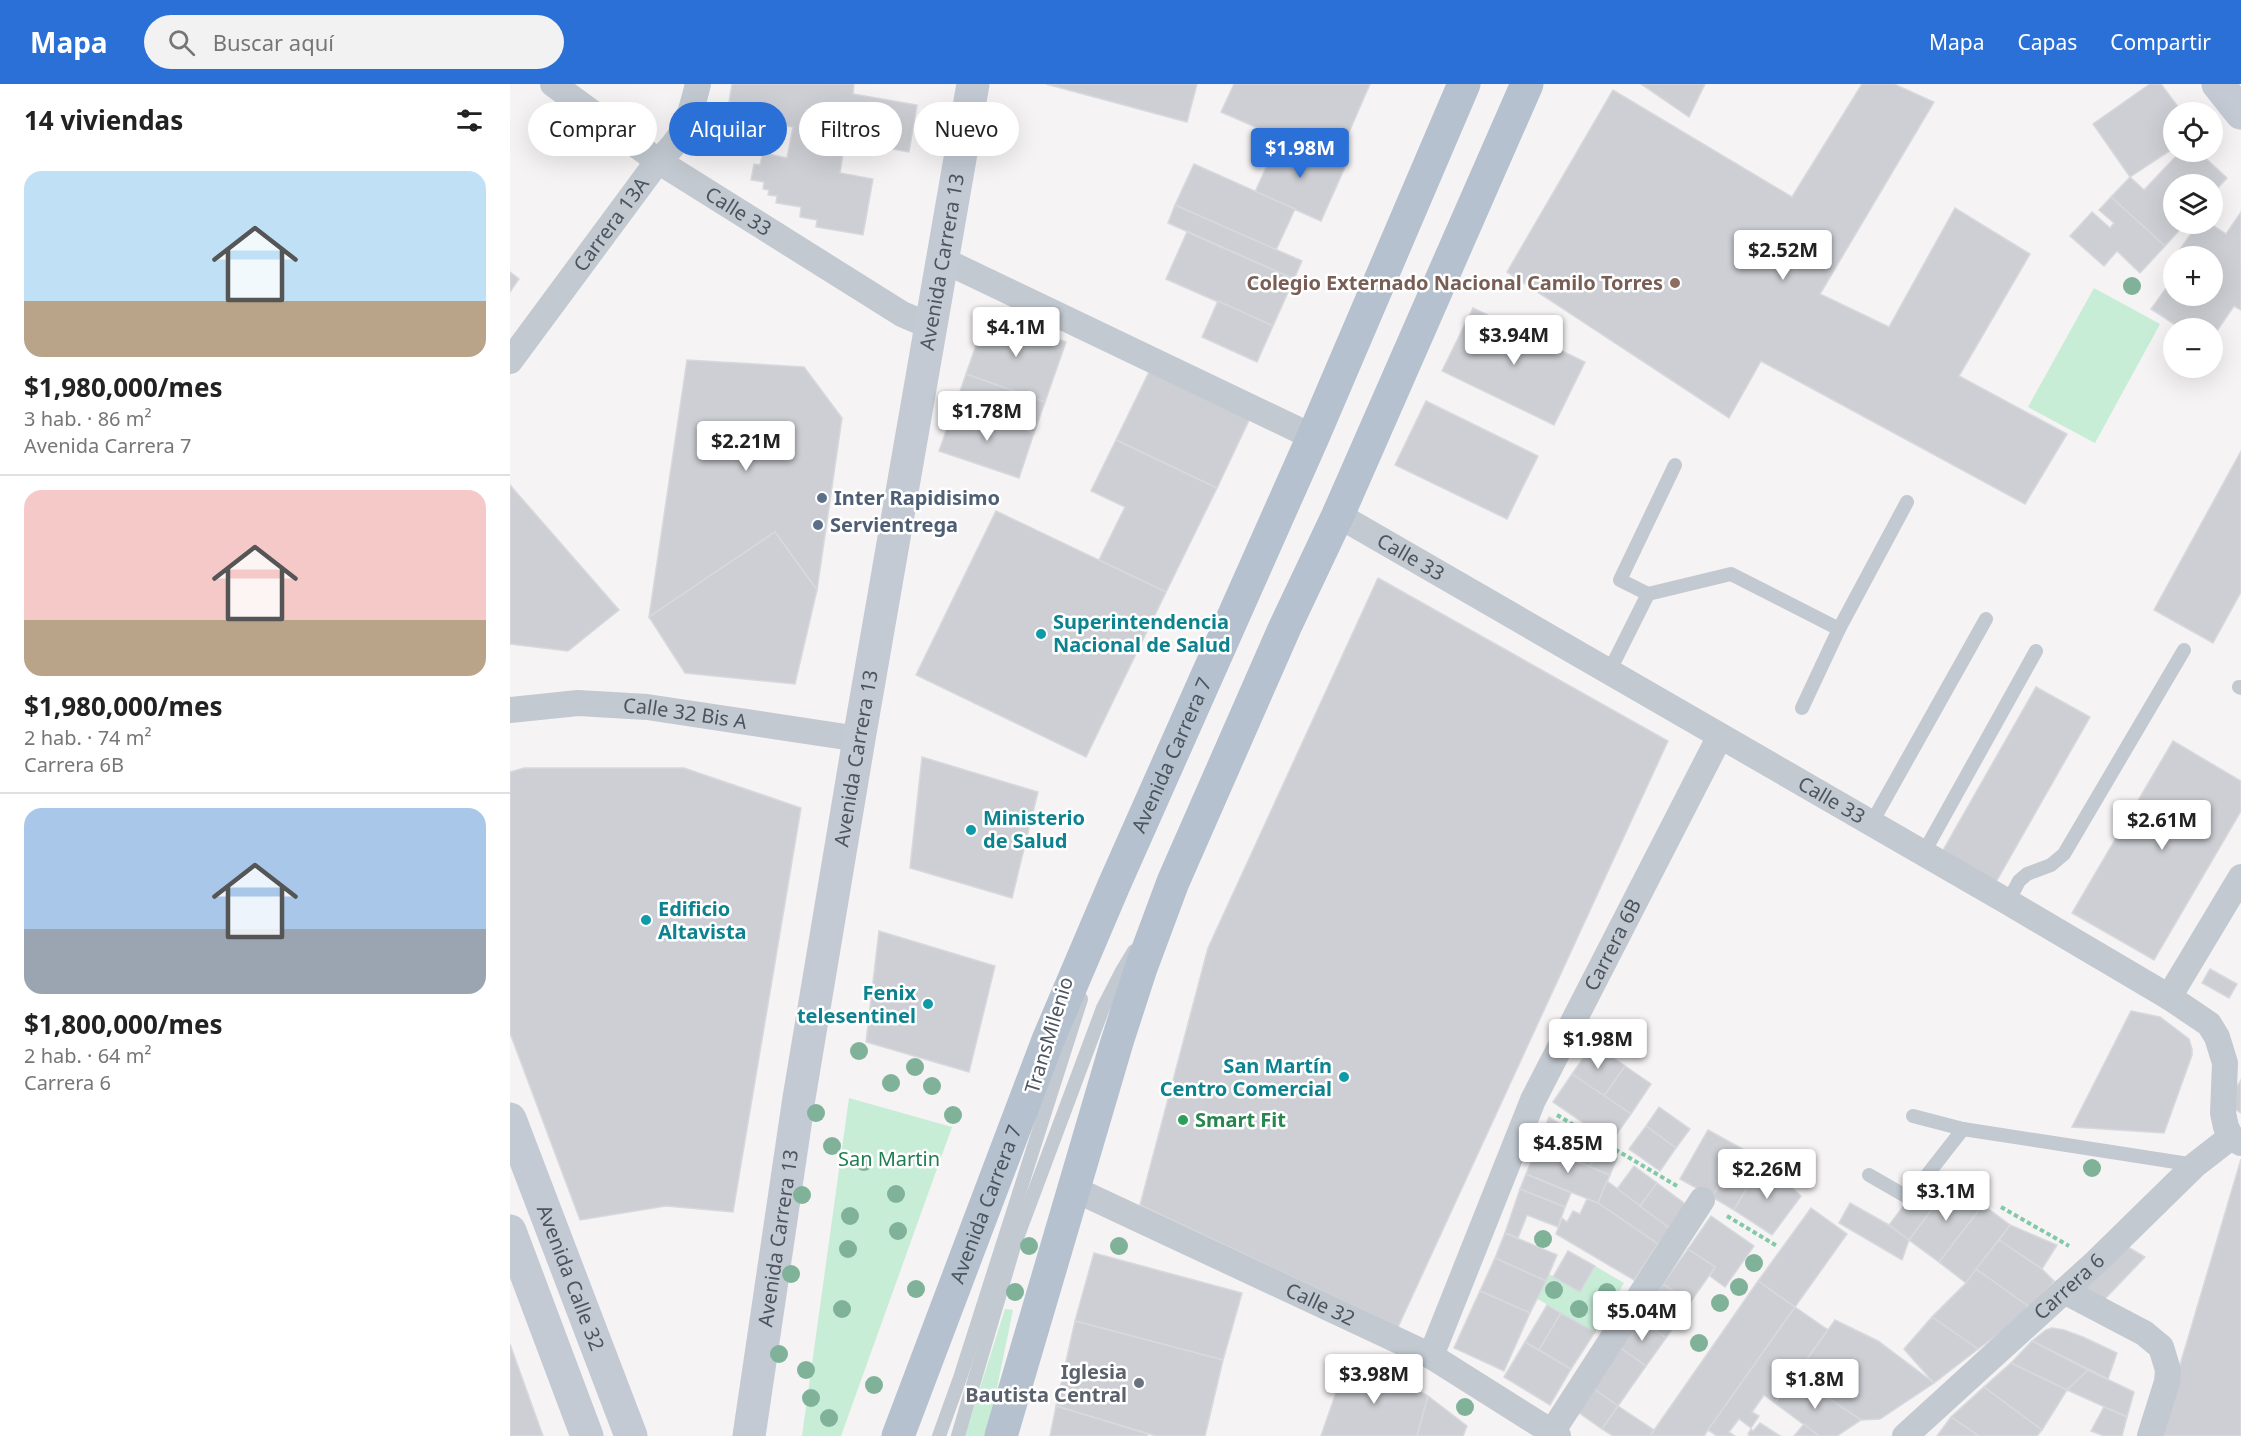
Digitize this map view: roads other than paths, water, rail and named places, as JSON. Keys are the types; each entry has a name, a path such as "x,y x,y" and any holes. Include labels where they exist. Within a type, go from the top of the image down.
{"main road":[{"name":"Avenida Carrera 13","path":"746,1433 859,739 973,84"},
{"name":"Avenida Carrera 7","path":"898,1436 1048,1040 1114,885 1313,437 1464,84"},
{"path":"1001,1436 1117,1042 1163,908 1285,627 1338,515 1527,84"},
{"path":"2218,84 2241,113"},
{"name":"Avenida Calle 32","path":"510,1119 630,1436"},
{"name":"Avenida Calle 32","path":"510,1231 587,1436"}],"street":[{"name":"Calle 33","path":"553,84 658,161 902,314 932,327"},
{"name":"Carrera 13A","path":"510,361 658,161 675,146 684,131 698,84"},
{"path":"943,260 1313,437"},
{"name":"Calle 33","path":"1338,515 2008,902 2169,997 2208,1024 2217,1037 2225,1063 2223,1119 2236,1140"},
{"name":"Calle 32 Bis A","path":"510,710 578,704 638,706 859,739"},
{"name":"Carrera 6B","path":"1431,1356 1533,1100 1720,736"},
{"path":"2169,997 2241,877"},
{"name":"Carrera 6","path":"1905,1436 2096,1262 2195,1165 2236,1140"},
{"name":"Calle 32","path":"1074,1189 1431,1356 1555,1434"},
{"path":"1555,1434 1702,1200"},
{"path":"2064,1291 2144,1333 2161,1347 2168,1370 2167,1382 2150,1436"}],"lane":[{"path":"1675,465 1620,580 1648,594 1731,573 1839,628"},
{"path":"1802,708 1839,628 1907,502"},
{"path":"1609,672 1648,594"},
{"path":"1871,824 1986,619"},
{"path":"2008,902 2019,881 2027,874 2051,865 2064,854 2184,650"},
{"path":"1923,854 2036,651"},
{"name":"TransMilenio","path":"939,1436 962,1375 1067,1047 1114,885"},
{"name":"TransMilenio","path":"958,1436 1014,1246 1089,1044 1122,970 1163,908"},
{"path":"1914,1116 1963,1129 2195,1165"},
{"path":"1869,1175 1908,1198 1963,1129"}],"place":[{"name":"Colegio Externado Nacional Camilo Torres","path":"1675,283"},
{"name":"Inter Rapidisimo","path":"822,498"},
{"name":"Servientrega","path":"818,525"},
{"name":"Superintendencia Nacional de Salud","path":"1041,634"},
{"name":"Ministerio de Salud","path":"971,830"},
{"name":"Edificio Altavista","path":"646,920"},
{"name":"Fenix telesentinel","path":"928,1004"},
{"name":"San Martín Centro Comercial","path":"1344,1077"},
{"name":"Smart Fit","path":"1183,1120"},
{"name":"Iglesia Bautista Central","path":"1139,1383"}],"park label":[{"name":"San Martin","path":"889,1159"}]}
